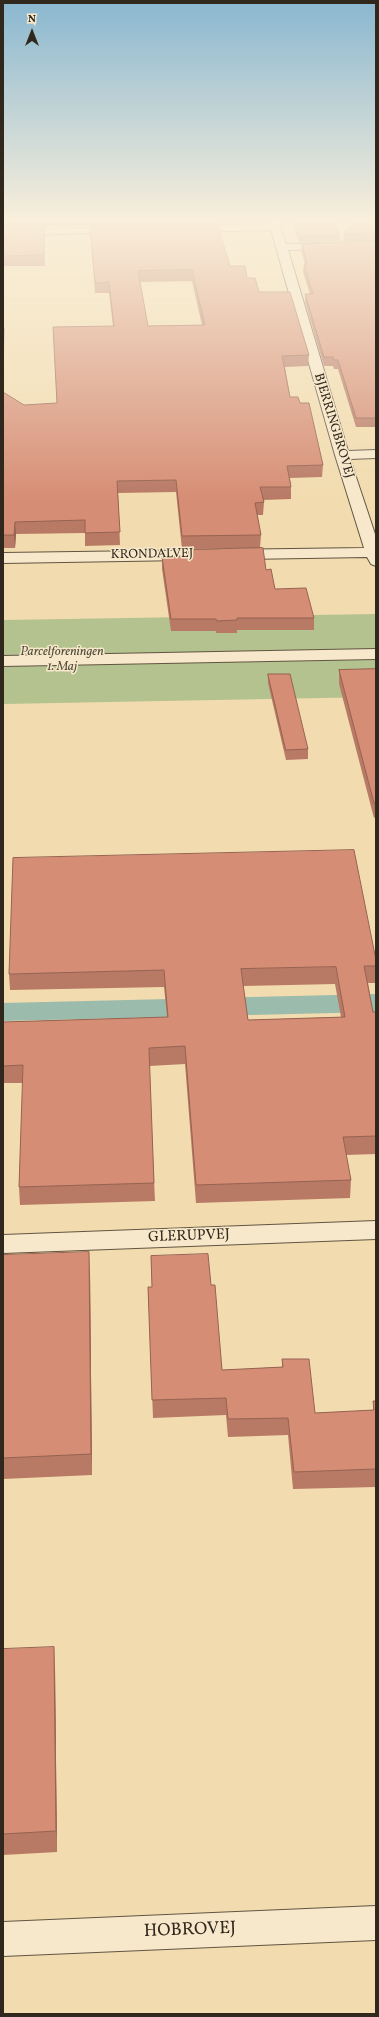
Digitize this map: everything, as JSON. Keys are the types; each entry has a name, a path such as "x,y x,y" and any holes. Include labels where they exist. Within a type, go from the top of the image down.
{"street":[{"name":"BJERRINGBROVEJ","path":"301,312 342,455 374,549"},
{"path":"342,455 376,454"},
{"name":"KRONDALVEJ","path":"3,558 374,549"},
{"path":"3,661 376,654"},
{"name":"GLERUPVEJ","path":"3,1244 376,1230"},
{"name":"HOBROVEJ","path":"3,1939 376,1923"}],"green space":[{"name":"Parcelforeningen 1. Maj","path":"376,614 376,697 3,704 3,620"}],"building":[{"path":"112,312 145,312 148,326 205,325 202,312 296,312 309,355 282,356 290,397 298,397 300,403 309,403 323,465 287,466 291,487 260,487 264,502 255,503 261,535 182,536 176,480 117,481 120,532 85,533 85,520 15,522 14,535 3,535 3,392 24,405 57,403 53,327 114,326"},
{"path":"310,312 376,312 376,418 356,418 338,360 334,360 333,357 324,357"},
{"path":"3,328 4,328 3,370"},
{"path":"263,548 266,570 271,569 275,589 306,588 314,618 237,618 237,620 217,621 216,619 171,619 162,557 184,556 184,550"},
{"path":"376,669 376,803 374,803 339,670"},
{"path":"268,674 290,674 308,749 286,750"},
{"path":"354,850 376,960 376,966 364,966 373,1012 376,1012 376,1136 343,1137 351,1180 196,1185 185,1046 149,1048 154,1183 19,1187 23,1065 3,1066 3,1022 168,1017 164,970 9,974 13,858","holes":["336,967 345,1017 248,1020 241,969"]},
{"path":"89,1252 91,1454 3,1458 3,1255"},
{"path":"208,1254 211,1285 215,1285 222,1370 283,1367 282,1359 309,1359 315,1413 374,1410 373,1401 376,1401 376,1469 294,1472 288,1418 228,1419 226,1398 152,1400 148,1287 152,1287 151,1256"},
{"path":"54,1647 56,1831 3,1834 3,1649"}],"waterway":[{"path":"3,1012 376,1003"}]}
